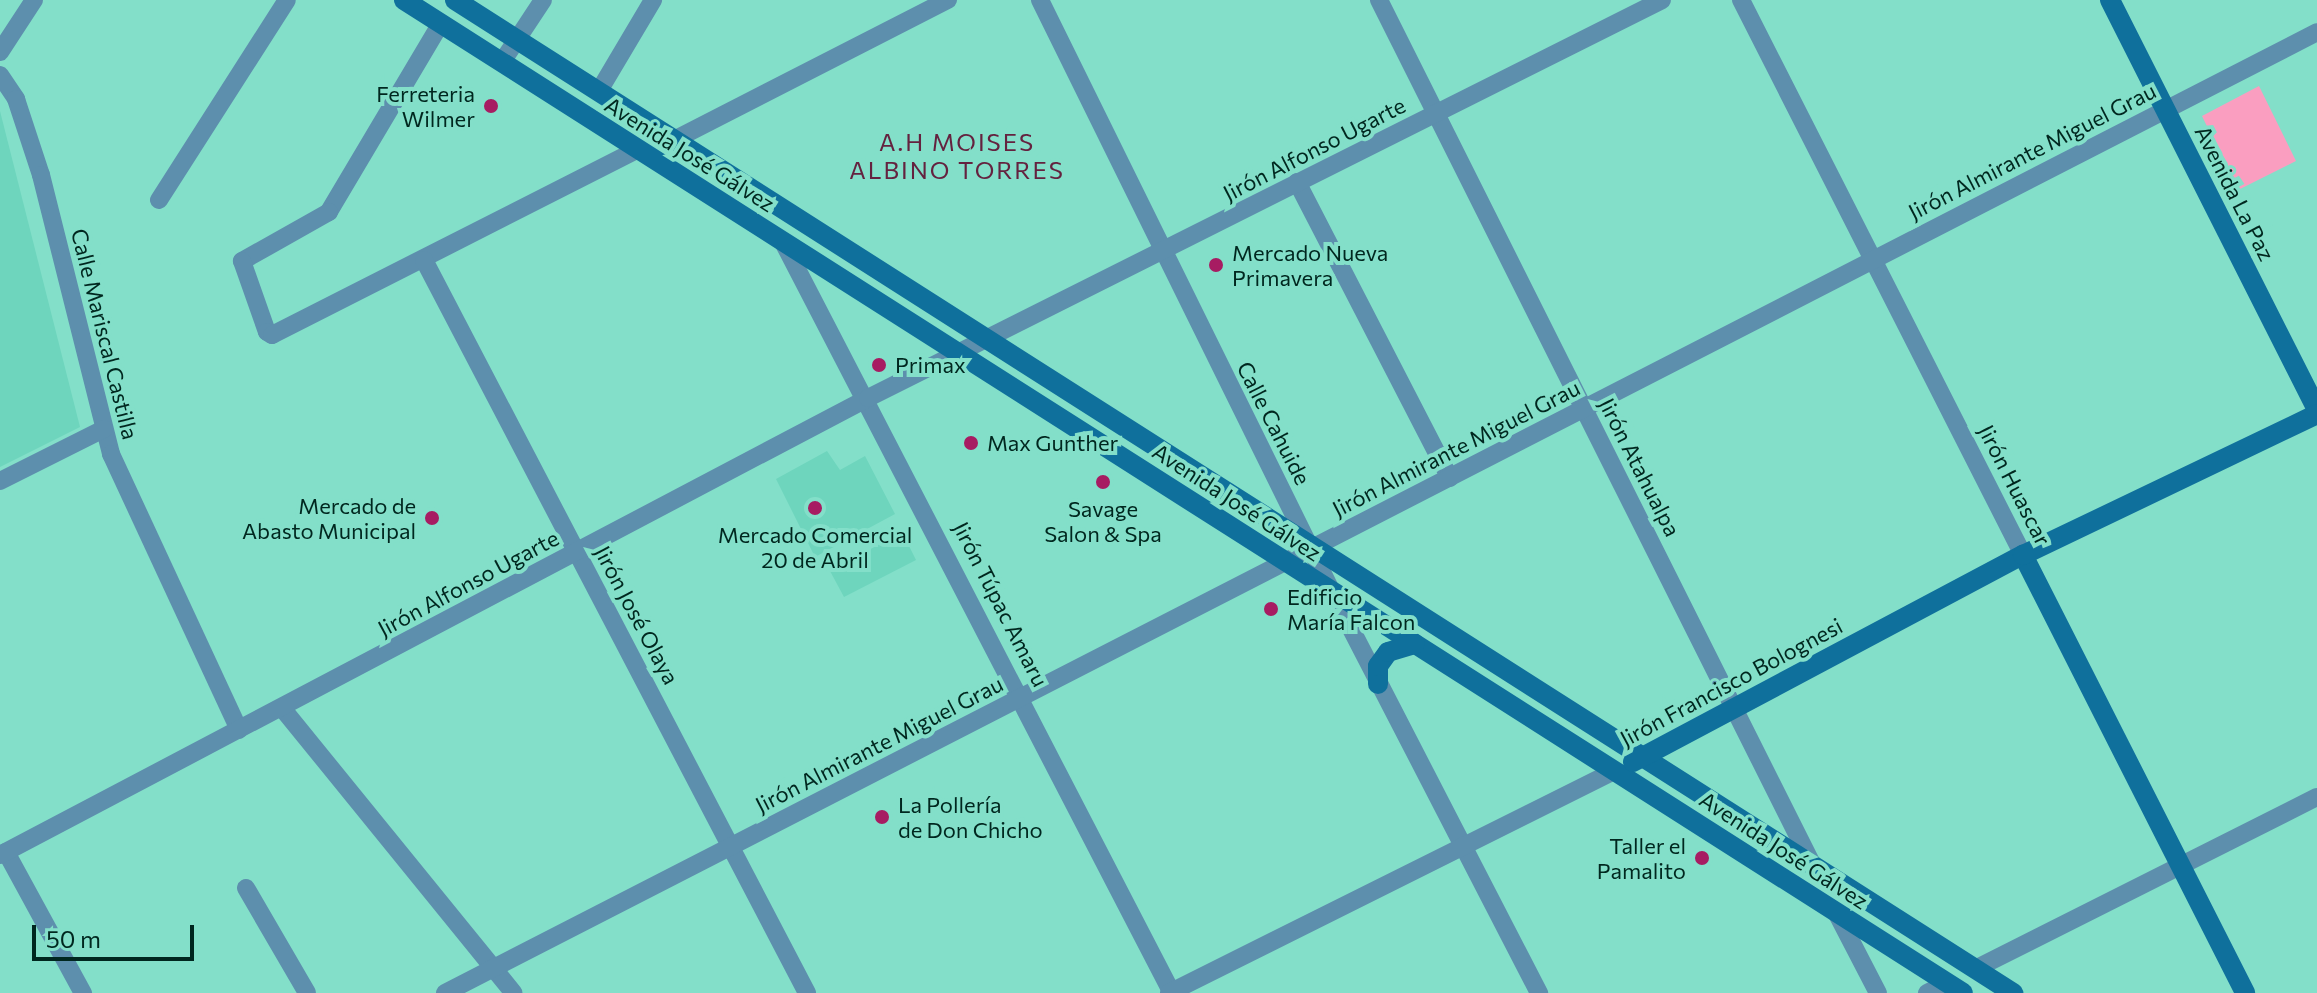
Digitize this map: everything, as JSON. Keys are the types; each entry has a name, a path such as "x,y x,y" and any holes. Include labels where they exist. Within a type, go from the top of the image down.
{"main road":[{"name":"Avenida José Gálvez","path":"404,0 1955,988"},
{"name":"Avenida José Gálvez","path":"455,0 1311,549 2013,993"},
{"name":"Avenida La Paz","path":"2110,0 2317,411"},
{"name":"Jirón Francisco Bolognesi","path":"1615,771 2023,555 2317,411"},
{"name":"Jirón Huascar","path":"2023,555 2245,993"},
{"path":"1378,684 1378,666 1388,652 1415,644"}],"street":[{"path":"0,52 34,0"},
{"path":"159,200 287,0"},
{"path":"502,62 543,0"},
{"path":"599,91 653,0"},
{"path":"672,141 948,0"},
{"name":"Calle Cahuide","path":"1040,0 1378,684 1464,843 1539,993"},
{"name":"Jirón Atahualpa","path":"1379,0 1815,870"},
{"name":"Jirón Alfonso Ugarte","path":"3,854 868,398 1163,254 1297,182 1662,0"},
{"name":"Jirón Huascar","path":"1741,0 2023,555"},
{"path":"441,23 329,212 242,261 272,335 638,149"},
{"name":"Jirón Almirante Miguel Grau","path":"445,993 2317,32"},
{"name":"Calle Mariscal Castilla","path":"0,75 16,99 41,175 104,429 239,730"},
{"path":"1297,182 1450,478"},
{"name":"Jirón Túpac Amaru","path":"782,241 868,398 1170,993"},
{"name":"Jirón José Olaya","path":"424,260 807,993"},
{"path":"0,481 104,429"},
{"path":"282,708 496,967 514,993"},
{"name":"Jirón Francisco Bolognesi","path":"1170,993 1464,843 1615,771"},
{"path":"1975,969 2317,797"},
{"path":"3,854 83,993"},
{"path":"246,888 307,993"},
{"path":"1836,912 1878,993"},
{"path":"1927,993 1955,988"}],"shaded area":[{"path":"2259,86 2296,161 2238,190 2202,116"},
{"path":"0,111 80,427 0,467"},
{"name":"Mercado Comercial 20 de Abril","path":"827,451 840,470 865,456 895,514 815,557 776,479"},
{"path":"902,532 916,560 844,597 830,571"}],"place":[{"name":"Ferreteria Wilmer","path":"491,106"},
{"name":"Mercado Nueva Primavera","path":"1216,265"},
{"name":"Primax","path":"879,365"},
{"name":"Max Gunther","path":"971,443"},
{"name":"Savage Salon & Spa","path":"1103,482"},
{"name":"Mercado Comercial 20 de Abril","path":"815,508"},
{"name":"Mercado de Abasto Municipal","path":"432,518"},
{"name":"Edificio María Falcon","path":"1271,609"},
{"name":"La Pollería de Don Chicho","path":"882,817"},
{"name":"Taller el Pamalito","path":"1702,858"}],"district":[{"name":"A.H MOISES ALBINO TORRES","path":"957,156"}]}
